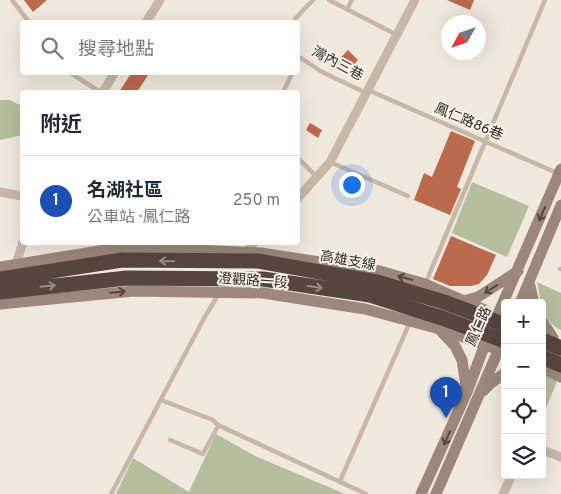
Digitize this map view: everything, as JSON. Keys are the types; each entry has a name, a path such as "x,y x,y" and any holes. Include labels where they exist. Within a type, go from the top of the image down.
{"highway":[{"name":"高雄支線","path":"0,279 122,260 258,261 377,282 447,302 499,324"},
{"path":"0,292 127,278 263,280 370,296 442,318 501,347"},
{"path":"546,359 561,366"}],"street":[{"path":"147,20 160,0"},
{"name":"灣內三巷","path":"367,91 415,0"},
{"path":"102,90 113,75"},
{"path":"300,196 330,162 367,91"},
{"name":"鳳仁路","path":"436,494 472,395 485,344 499,324 518,272 560,172"},
{"path":"0,192 20,196"},
{"path":"522,299 561,205"},
{"path":"16,264 23,245"},
{"path":"246,252 252,245"},
{"name":"澄觀路一段","path":"0,267 124,247 261,252 380,271 425,284 463,301 499,324"},
{"path":"463,301 478,297 518,272"},
{"path":"529,282 533,299"},
{"path":"333,304 363,288 499,324"},
{"name":"澄觀路一段","path":"0,304 134,291 263,293 365,309 501,348"},
{"path":"439,329 455,346 462,360 472,395 501,376"},
{"path":"546,329 552,340"},
{"name":"鳳仁路","path":"421,494 472,395 501,351"},
{"path":"546,351 561,357"},
{"path":"546,370 561,377"},
{"path":"546,452 561,458"},
{"path":"503,494 510,479"}],"lane":[{"path":"12,0 27,20"},
{"path":"295,20 313,0"},
{"path":"329,0 397,35"},
{"path":"347,9 352,0"},
{"path":"425,284 546,0"},
{"name":"灣內三巷","path":"300,58 322,72 367,91"},
{"path":"74,75 98,90"},
{"path":"284,90 292,75"},
{"name":"鳳仁路86巷","path":"367,91 560,172"},
{"path":"300,160 317,178"},
{"path":"330,162 408,196"},
{"path":"111,494 203,320 220,292"},
{"path":"340,481 410,321"},
{"path":"161,400 213,420 218,426 366,494"},
{"path":"170,440 203,454 218,426"}],"green space":[{"path":"0,100 10,100 20,105 20,135 0,140"},
{"path":"472,182 529,206 507,257 452,233"},
{"path":"537,282 561,293 561,330 554,326 546,316 546,299 540,299"},
{"path":"546,374 558,379 546,408"},
{"path":"216,434 255,456 345,494 116,494 133,458 189,492"}],"building":[{"path":"24,0 47,0 33,12"},
{"path":"447,0 474,0 470,10"},
{"path":"348,50 358,60 347,72 336,62"},
{"path":"130,75 148,75 138,90 120,90"},
{"path":"310,123 322,130 318,138 306,130"},
{"path":"451,131 475,141 457,187 461,189 450,215 414,200 424,173 432,177"},
{"path":"451,236 496,255 487,275 479,284 450,286 433,279"}],"place":[{"name":"名湖社區","path":"446,418"}]}
